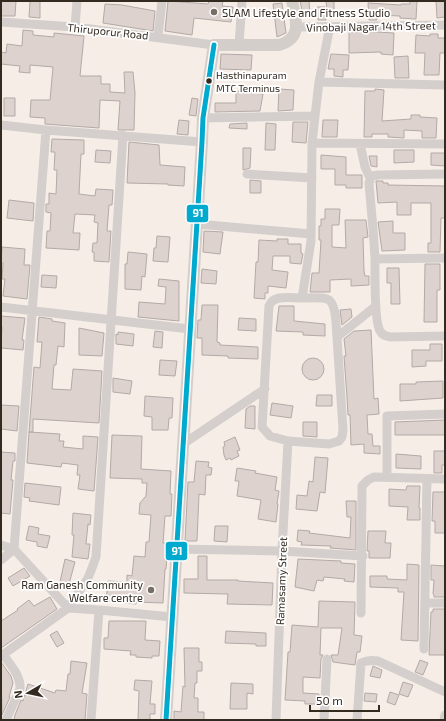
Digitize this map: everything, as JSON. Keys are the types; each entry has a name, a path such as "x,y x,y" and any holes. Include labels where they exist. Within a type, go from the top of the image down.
{"street":[{"path":"75,27 77,1"},
{"path":"158,36 162,1"},
{"path":"239,45 242,1"},
{"path":"166,720 203,118 214,44 239,45 285,43 292,38 297,27 292,1"},
{"name":"Thiruporur Road","path":"1,22 75,27 214,44"},
{"name":"Vinobaji Nagar 14th Street","path":"297,27 445,25"},
{"path":"302,298 311,241 312,143 319,82 330,26"},
{"path":"319,82 445,85"},
{"path":"203,118 315,116"},
{"path":"1,125 202,142"},
{"path":"1,560 14,549 46,130"},
{"path":"6,720 20,689 20,684 18,676 2,655 68,608 88,578 96,557 110,319 123,135"},
{"path":"312,143 445,144"},
{"path":"360,144 365,167 370,178 369,183 375,259 376,306 380,331 385,336 390,337 445,336"},
{"path":"247,174 312,178"},
{"path":"370,178 378,174 445,174"},
{"path":"197,224 311,234"},
{"path":"375,259 445,258"},
{"path":"276,298 327,298 334,308 337,337 342,417 342,437 339,442 329,444 288,442 270,436 262,427 270,302 276,298"},
{"path":"337,337 376,306"},
{"path":"1,307 190,329"},
{"path":"183,444 265,389"},
{"path":"387,477 387,416 445,414"},
{"name":"Ramasamy Street","path":"276,720 282,551 288,442"},
{"path":"361,613 363,556 362,486 374,477 445,479"},
{"path":"424,649 428,479"},
{"path":"1,545 14,549 68,608 172,617"},
{"path":"176,549 282,551 363,556"},
{"path":"424,603 445,603"},
{"path":"91,720 99,610"},
{"path":"324,720 327,659"},
{"path":"357,720 362,663 365,661 378,661 445,692"},
{"path":"444,720 445,715"}],"building":[{"path":"1,1 16,1 15,16 1,16"},
{"path":"30,1 40,1 40,18 29,17"},
{"path":"168,1 208,4 209,1 223,1 222,6 233,7 231,22 194,18 192,35 165,31"},
{"path":"300,1 309,1 310,14 303,15"},
{"path":"326,1 334,1 334,10 327,10"},
{"path":"410,1 417,1 416,19 400,18 400,16 376,15 377,20 369,20 368,3 401,5 410,4"},
{"path":"436,1 445,1 445,17 437,18"},
{"path":"282,3 286,33 277,37 273,4"},
{"path":"105,4 122,5 155,11 153,31 103,23"},
{"path":"317,7 325,7 326,20 318,20"},
{"path":"23,30 33,31 33,35 54,37 54,33 84,36 80,76 101,76 101,84 110,84 110,92 125,93 124,72 133,72 135,93 134,130 118,130 120,101 100,100 99,128 45,124 45,118 30,117 31,100 50,100 53,67 30,65 30,73 19,72 20,66 1,64 1,52 6,53 7,44 22,46"},
{"path":"349,32 394,33 393,55 381,54 381,52 349,53"},
{"path":"430,34 438,34 438,38 445,38 445,53 440,53 439,75 424,75 425,53 415,53 416,35 430,36"},
{"path":"221,54 252,55 251,70 220,69"},
{"path":"331,54 349,55 348,70 343,70 343,77 334,76 334,69 328,69"},
{"path":"408,56 409,78 395,78 394,57"},
{"path":"279,89 294,90 293,110 278,111"},
{"path":"375,89 384,90 382,121 411,119 411,115 437,118 436,138 422,138 422,131 404,130 404,138 388,137 388,134 372,134 372,137 364,137 365,91 375,91"},
{"path":"236,91 263,94 260,111 215,112 215,103 236,103"},
{"path":"4,98 15,98 15,116 4,116"},
{"path":"192,98 198,99 196,116 189,115"},
{"path":"179,120 189,121 188,135 177,134"},
{"path":"323,120 338,120 337,137 322,137"},
{"path":"293,122 308,122 306,143 292,142"},
{"path":"247,123 247,129 229,128 230,124"},
{"path":"266,123 276,124 275,150 265,150"},
{"path":"52,139 84,140 84,154 81,154 79,194 95,196 96,189 113,190 112,205 109,205 107,231 111,231 109,262 94,261 94,252 92,252 93,243 97,243 98,223 94,222 95,215 75,214 73,233 80,233 79,250 46,248 47,231 50,231 51,213 46,212 46,204 49,204 49,193 56,194 57,170 54,170 55,152 51,152"},
{"path":"129,142 159,145 160,165 185,167 184,186 127,183"},
{"path":"243,148 251,148 250,168 243,170"},
{"path":"96,150 111,151 110,163 95,162"},
{"path":"394,150 414,150 414,162 394,163"},
{"path":"431,153 445,153 445,166 431,165"},
{"path":"321,155 346,157 346,175 362,175 362,188 346,188 346,185 335,185 335,169 321,169"},
{"path":"369,156 377,156 377,167 371,166"},
{"path":"250,180 261,181 261,193 250,193"},
{"path":"376,181 383,181 383,183 388,183 388,185 445,186 445,218 441,218 440,252 428,252 428,243 431,243 431,203 411,203 411,215 397,215 397,202 378,203"},
{"path":"9,200 34,203 33,221 7,218"},
{"path":"325,209 340,209 339,225 332,225 332,247 346,248 345,220 366,220 368,237 363,238 364,271 365,276 369,276 369,285 351,286 351,279 330,280 330,292 310,292 312,273 319,273 321,240 319,240 319,226 321,226 321,219 325,219"},
{"path":"393,221 393,233 405,233 405,250 382,251 378,222"},
{"path":"204,231 223,232 220,254 203,252"},
{"path":"157,236 170,237 168,262 153,261"},
{"path":"277,239 288,239 288,244 301,244 301,253 303,254 301,264 290,263 290,256 273,256 272,270 288,272 286,288 268,286 268,293 265,293 265,299 254,298 259,240 277,241"},
{"path":"2,247 25,249 24,265 30,265 27,299 3,296 5,279 2,279"},
{"path":"128,252 147,254 145,277 142,276 141,290 125,289 125,264 127,264"},
{"path":"425,264 440,264 440,290 437,290 437,322 424,322"},
{"path":"387,268 399,268 400,304 391,304 391,283 387,283"},
{"path":"202,269 217,271 216,284 201,283"},
{"path":"42,275 57,276 56,288 41,287"},
{"path":"159,279 179,281 179,321 138,317 139,302 165,304 166,287 158,286"},
{"path":"202,305 218,305 217,342 220,343 220,345 258,347 258,359 202,355 202,338 197,338 198,320 201,320"},
{"path":"279,306 294,306 294,321 325,324 325,336 303,335 303,332 276,331"},
{"path":"351,309 352,317 342,325 340,310"},
{"path":"1,316 25,318 22,340 24,340 23,350 1,348"},
{"path":"39,317 65,323 64,347 58,346 56,365 54,365 52,389 71,390 73,369 102,371 99,423 33,419 33,432 29,432 34,367 40,368 42,342 37,342"},
{"path":"239,318 256,319 256,331 238,330"},
{"path":"79,328 104,333 102,356 79,355"},
{"path":"371,330 374,399 378,398 379,414 367,415 368,434 372,434 373,446 380,446 380,454 364,453 364,444 351,445 350,415 348,415 344,339 354,331"},
{"path":"155,331 163,332 162,348 153,347"},
{"path":"118,332 134,334 133,346 116,344 116,334 118,335"},
{"path":"430,344 442,344 442,361 426,361 426,366 412,367 412,350 430,350"},
{"path":"313,358 321,361 324,369 321,377 313,380 305,377 302,369 305,361"},
{"path":"160,360 177,361 175,376 159,375"},
{"path":"113,378 132,381 130,394 113,392"},
{"path":"443,381 443,398 400,401 400,384"},
{"path":"317,395 332,395 332,406 316,406"},
{"path":"145,396 173,398 172,418 169,418 168,430 152,430 152,417 144,416"},
{"path":"272,403 293,406 291,418 270,415"},
{"path":"1,405 19,406 17,431 1,429"},
{"path":"250,406 255,406 255,429 245,428 246,409"},
{"path":"445,420 445,435 395,435 395,422"},
{"path":"303,422 317,422 317,437 303,436"},
{"path":"29,432 60,434 59,441 64,441 63,447 83,449 83,436 98,437 94,491 78,489 80,475 77,475 78,465 62,463 61,467 27,463"},
{"path":"112,435 142,436 141,469 171,471 171,516 165,516 163,543 168,544 163,603 136,602 136,604 106,601 108,581 127,582 127,575 132,576 134,556 145,557 146,542 149,542 151,515 139,514 140,503 146,496 147,483 142,483 142,479 110,478"},
{"path":"235,437 240,450 237,451 239,456 231,460 230,458 226,460 223,447 225,446 224,442"},
{"path":"434,451 445,451 445,465 442,465 442,473 434,473"},
{"path":"1,452 15,453 11,480 13,480 10,514 1,513"},
{"path":"396,454 421,456 421,469 396,468"},
{"path":"315,457 328,458 325,493 320,492 317,511 296,509 297,495 307,496 309,481 313,482"},
{"path":"196,461 209,462 208,467 212,468 211,475 206,475 205,495 199,494 197,541 185,541 188,482 194,482"},
{"path":"237,468 256,471 255,473 277,477 275,490 279,491 276,522 258,519 261,500 237,496 239,481 235,481"},
{"path":"25,483 61,487 59,505 29,501 30,498 24,497"},
{"path":"407,486 420,486 420,520 407,520 408,507 389,506 389,489 406,490"},
{"path":"433,492 445,492 445,533 435,533 435,521 432,521"},
{"path":"346,501 356,501 356,550 330,548 331,546 301,545 302,542 297,541 298,530 310,531 309,533 350,538 351,517 347,517"},
{"path":"73,513 91,515 90,525 88,524 86,544 90,544 88,559 72,557 74,535 72,535"},
{"path":"29,526 39,528 38,534 50,536 47,548 37,546 37,542 26,540"},
{"path":"215,526 228,526 227,542 214,541"},
{"path":"368,531 386,531 385,543 391,543 390,558 369,558 369,551 367,551"},
{"path":"198,556 207,556 207,580 238,580 273,583 272,605 227,604 228,594 184,593 184,579 198,579"},
{"path":"65,559 75,562 69,584 60,582"},
{"path":"298,559 341,561 341,563 355,564 354,582 344,581 345,579 324,577 323,581 317,580 314,591 295,587"},
{"path":"407,564 419,565 418,641 401,640 404,592 398,592 398,588 370,587 370,576 387,576 387,579 407,580"},
{"path":"431,565 445,566 445,597 434,597 434,580 431,580"},
{"path":"24,568 30,576 13,586 8,578"},
{"path":"50,597 57,609 1,648 1,621 18,610 17,609 29,600 34,606"},
{"path":"319,601 355,602 354,635 362,636 360,652 357,652 355,665 333,662 331,655 338,655 342,628 321,628 320,655 323,655 321,659 320,678 303,677 303,693 319,694 319,704 305,704 305,701 285,700 288,652 290,652 292,625 318,627"},
{"path":"433,609 445,609 445,655 429,655 431,612 433,612"},
{"path":"109,621 146,621 145,640 160,641 159,656 152,656 152,658 136,657 136,655 130,655 131,651 104,649 104,638 108,638"},
{"path":"57,631 64,643 57,647 50,635"},
{"path":"226,631 266,633 266,646 256,646 256,644 225,643"},
{"path":"184,648 199,648 199,662 202,662 202,671 197,671 197,683 195,683 194,698 198,698 198,712 204,712 204,720 174,720 174,711 181,712 183,686 185,687"},
{"path":"420,660 428,663 423,675 415,672"},
{"path":"71,661 87,663 82,693 87,694 85,720 14,720 21,700 23,701 28,684 55,693 56,690 66,691"},
{"path":"1,662 11,676 13,683 10,697 2,715"},
{"path":"373,666 382,670 380,678 370,676"},
{"path":"135,680 152,681 150,704 155,704 155,714 150,714 150,720 138,720 139,691 134,690"},
{"path":"403,682 413,685 408,697 399,694"},
{"path":"231,683 253,684 253,694 247,693 247,709 230,709"},
{"path":"390,692 399,695 395,705 387,702"},
{"path":"365,693 377,694 376,702 364,701"}],"transit line":[{"name":"91","path":"166,720 203,118 214,45"}],"place":[{"name":"SLAM Lifestyle and Fitness Studio","path":"214,12"},
{"name":"Hasthinapuram MTC Terminus","path":"209,81"},
{"name":"Ram Ganesh Community Welfare centre","path":"151,590"}]}
